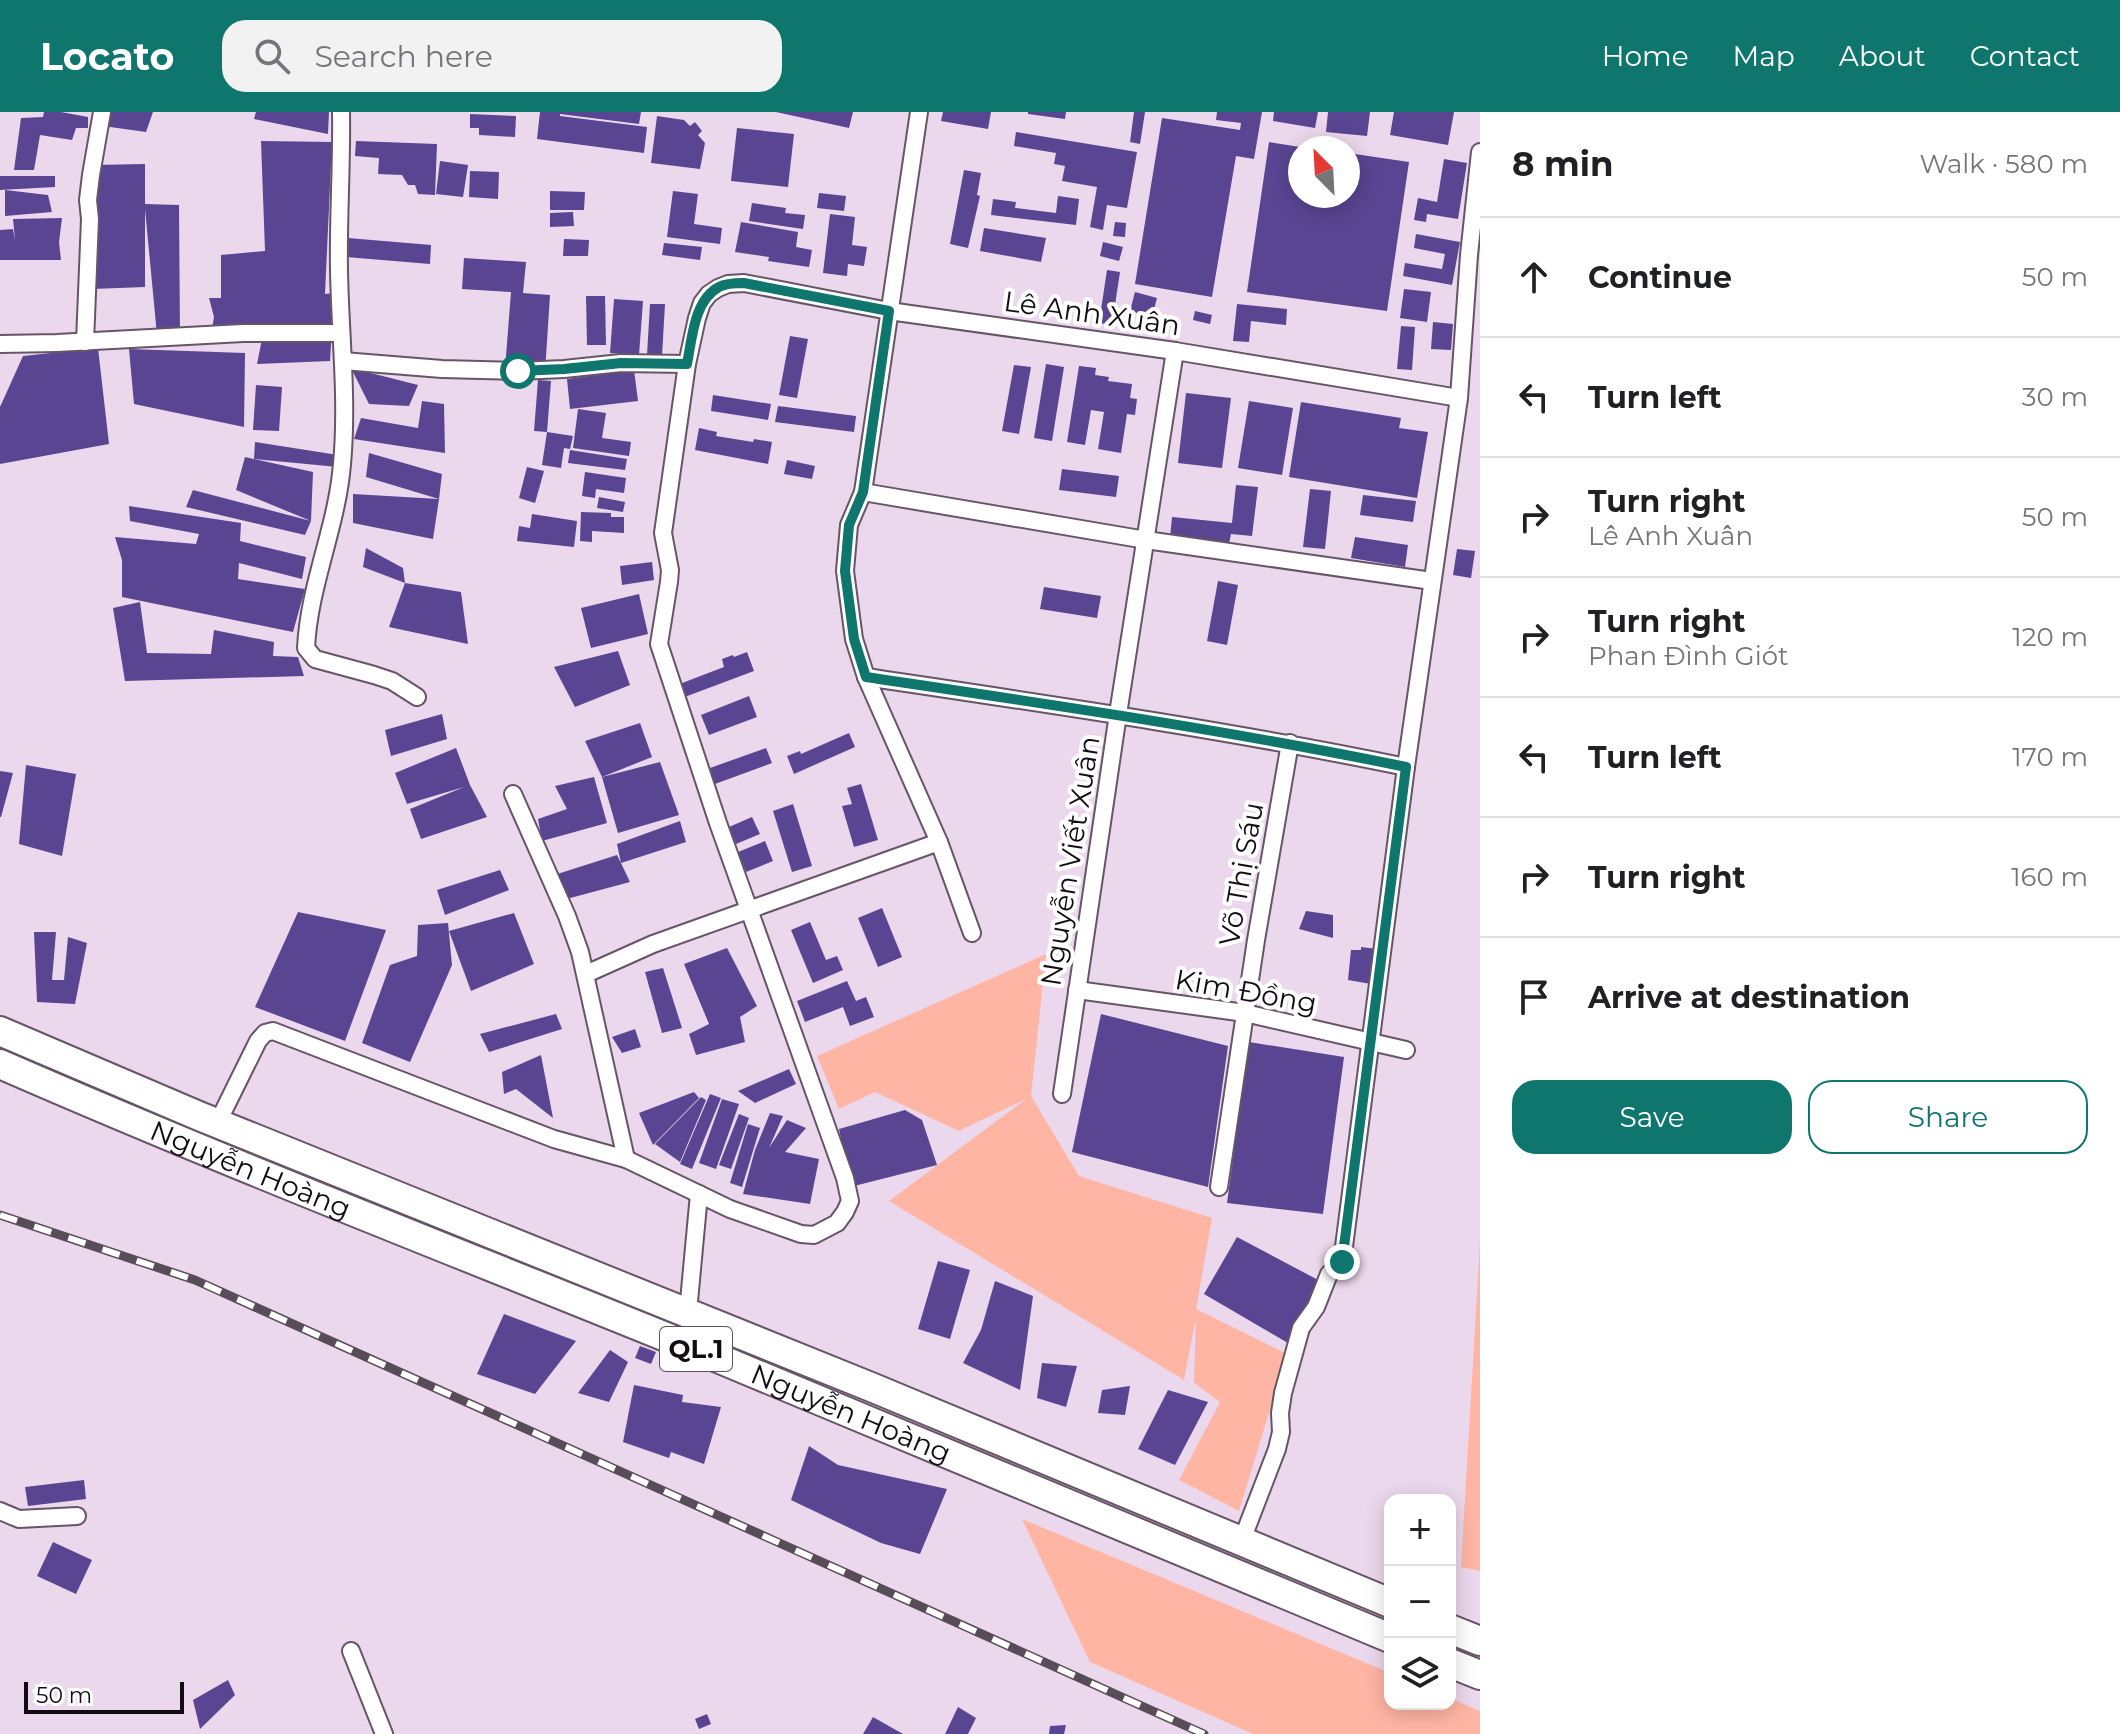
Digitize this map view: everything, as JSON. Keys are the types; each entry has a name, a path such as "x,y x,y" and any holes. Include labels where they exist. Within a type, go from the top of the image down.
{"highway":[{"name":"Nguyễn Hoàng","path":"0,1031 217,1124 688,1312 1384,1600"},
{"name":"Nguyễn Hoàng","path":"0,1064 329,1203 722,1360 1384,1636"},
{"path":"1456,1631 1480,1641"},
{"path":"1456,1665 1480,1675"}],"street":[{"path":"85,342 90,219 88,200 102,112"},
{"path":"341,112 339,269 343,462 339,491 314,591 306,648 315,659 392,681 417,697"},
{"path":"919,112 863,492 849,525 845,571 854,639 866,677 939,842 972,933"},
{"path":"1242,1540 1277,1449 1283,1393 1301,1328 1316,1307 1329,1274 1342,1262 1406,767 1459,398 1480,152"},
{"name":"Lê Anh Xuân","path":"687,364 702,303 718,288 744,283 889,311 1175,351 1459,398"},
{"path":"0,344 243,333 341,333"},
{"name":"Nguyễn Viết Xuân","path":"1062,1094 1175,351"},
{"path":"217,1124 258,1041 265,1033 273,1031 554,1139 626,1159 730,1209 801,1234 814,1235 837,1223 850,1201 845,1178 705,786 659,644 670,570 663,533 687,364 621,363 518,371 343,361"},
{"path":"863,492 1146,540 1432,581"},
{"path":"866,677 1118,714 1290,743 1406,767"},
{"name":"Võ Thị Sáu","path":"1219,1187 1256,940 1290,743"},
{"path":"513,794 567,916 586,974 626,1159"},
{"path":"586,974 653,944 939,842"},
{"name":"Kim Đồng","path":"1077,990 1245,1013 1406,1050"},
{"path":"688,1312 699,1194"},
{"path":"0,1511 19,1519 77,1516"},
{"path":"351,1651 384,1734"}],"shaded area":[{"path":"1046,954 1031,1096 1079,1176 1212,1218 1196,1309 1287,1354 1239,1511 1179,1480 1220,1402 1194,1383 1196,1317 1184,1380 889,1201 1026,1099 959,1131 875,1092 839,1109 817,1056"},
{"path":"1480,1242 1480,1571 1461,1567"},
{"path":"1022,1519 1384,1670 1384,1710 1456,1710 1456,1701 1480,1711 1480,1734 1253,1734 1090,1662"}],"building":[{"path":"44,112 88,117 88,128 76,128 72,140 40,135 34,170 14,170 21,118 43,117"},
{"path":"105,112 153,112 146,132 103,126"},
{"path":"256,112 329,112 328,134 254,119"},
{"path":"540,112 641,112 639,124 560,116 647,127 644,153 537,139"},
{"path":"776,112 853,112 849,128"},
{"path":"943,112 991,112 988,129 941,121"},
{"path":"1028,112 1066,112 1065,119"},
{"path":"1134,112 1145,112 1140,144 1130,142"},
{"path":"1217,112 1262,112 1254,159 1236,156 1212,297 1135,284 1162,118 1240,130 1241,123 1216,120"},
{"path":"1274,112 1318,112 1315,128 1273,121"},
{"path":"1328,112 1370,112 1367,136 1326,132"},
{"path":"1394,112 1454,112 1448,145 1390,135"},
{"path":"470,114 516,116 515,137 479,135 479,128 470,128"},
{"path":"657,116 684,120 690,126 695,122 702,131 698,135 705,143 700,169 651,163"},
{"path":"737,128 794,134 788,187 731,181"},
{"path":"1016,132 1137,152 1127,208 1107,205 1103,230 1090,227 1097,187 1062,181 1065,166 1054,164 1056,153 1014,146"},
{"path":"261,141 332,142 325,294 334,293 330,361 257,364 262,339 211,335 214,317 209,298 221,298 221,255 265,251"},
{"path":"356,141 437,144 435,195 418,194 415,185 408,185 402,175 378,174 379,158 355,156"},
{"path":"1269,142 1288,145 1288,208 1360,208 1360,155 1409,162 1387,311 1247,292"},
{"path":"1444,159 1467,163 1458,219 1427,214 1426,222 1414,220 1418,198 1437,202"},
{"path":"440,161 468,165 463,197 436,194"},
{"path":"145,164 145,204 179,205 180,336 157,335 145,209 145,287 92,289 93,165"},
{"path":"964,170 981,173 977,195 980,196 968,248 950,244"},
{"path":"470,171 499,172 498,199 469,197"},
{"path":"0,176 55,176 55,187 0,190"},
{"path":"5,190 48,195 52,212 5,216"},
{"path":"550,191 585,192 584,210 550,210"},
{"path":"673,191 698,194 694,224 722,228 720,244 667,237"},
{"path":"819,193 846,196 844,211 817,208"},
{"path":"1058,196 1079,199 1076,225 991,215 993,199 1016,202 1015,208 1056,213"},
{"path":"752,203 786,208 785,213 805,215 803,229 749,221"},
{"path":"573,212 574,226 550,227 550,213"},
{"path":"830,214 855,217 852,245 867,247 864,266 848,264 847,276 823,273"},
{"path":"62,218 59,242 61,260 0,260 0,230 13,229 15,240 13,219"},
{"path":"741,222 798,232 796,247 812,250 809,267 735,252"},
{"path":"1115,222 1126,223 1125,237 1113,236"},
{"path":"984,228 1046,238 1041,262 980,251"},
{"path":"1416,234 1460,242 1452,285 1403,276 1405,263 1442,269 1445,254 1414,248"},
{"path":"348,238 431,245 430,264 346,257"},
{"path":"564,239 589,240 588,256 563,256"},
{"path":"1103,242 1123,247 1119,261 1100,256"},
{"path":"664,243 702,247 700,260 662,255"},
{"path":"464,258 526,262 523,293 550,295 545,372 505,369 511,292 462,289"},
{"path":"1107,270 1120,272 1112,325 1099,323"},
{"path":"1404,289 1431,292 1427,322 1400,318"},
{"path":"1135,292 1157,298 1152,317 1130,311"},
{"path":"586,296 605,296 606,345 587,345"},
{"path":"614,299 643,301 639,355 610,353"},
{"path":"650,304 665,304 662,356 647,355"},
{"path":"1237,304 1287,309 1286,325 1251,321 1249,342 1233,341"},
{"path":"1195,311 1212,315 1210,324 1193,320"},
{"path":"1433,322 1453,324 1451,350 1431,349"},
{"path":"1401,326 1415,327 1412,370 1397,369"},
{"path":"790,336 808,339 797,398 779,395"},
{"path":"98,348 109,444 0,464 0,407 23,356"},
{"path":"129,349 245,353 244,427 134,404"},
{"path":"1046,364 1064,367 1052,441 1034,438"},
{"path":"1014,365 1031,367 1019,434 1002,431"},
{"path":"1079,366 1096,368 1095,375 1109,377 1108,381 1132,384 1130,398 1137,399 1135,415 1127,414 1121,453 1098,449 1104,412 1091,410 1085,445 1067,442"},
{"path":"351,368 418,385 409,406 369,404"},
{"path":"634,370 638,401 570,409 567,379"},
{"path":"538,380 551,381 547,432 534,431"},
{"path":"256,385 282,387 279,431 253,430"},
{"path":"1186,393 1231,398 1222,468 1178,463"},
{"path":"713,395 771,404 768,420 711,411"},
{"path":"422,401 444,404 445,453 354,439 361,418 418,428"},
{"path":"1249,401 1293,408 1282,475 1238,468"},
{"path":"1301,402 1401,418 1399,428 1428,432 1417,498 1289,477"},
{"path":"778,406 856,416 854,432 775,422"},
{"path":"578,409 606,413 602,438 631,442 629,456 573,448"},
{"path":"699,428 717,432 716,436 772,442 768,464 695,450"},
{"path":"547,432 573,436 570,449 564,448 561,468 542,465"},
{"path":"255,442 338,455 338,467 254,459"},
{"path":"570,450 627,459 625,470 568,463"},
{"path":"369,453 442,474 439,499 366,477"},
{"path":"245,457 313,472 311,521 236,490"},
{"path":"787,460 815,466 812,479 784,474"},
{"path":"527,467 544,471 535,503 519,498"},
{"path":"1062,469 1119,476 1116,497 1059,490"},
{"path":"585,472 626,478 624,493 596,489 595,498 582,496"},
{"path":"1236,485 1258,487 1252,536 1231,534 1229,544 1170,538 1172,517 1232,523"},
{"path":"1310,489 1331,491 1325,549 1303,547"},
{"path":"193,490 311,521 305,535 186,507"},
{"path":"353,494 439,499 433,539 353,523"},
{"path":"1363,495 1416,501 1413,522 1360,515"},
{"path":"599,497 625,502 623,512 597,508"},
{"path":"129,506 241,523 240,541 306,557 302,579 239,563 238,579 305,589 293,632 122,597 122,560 115,537 196,544 199,534 130,521"},
{"path":"581,512 611,513 611,517 624,517 624,533 592,531 592,542 580,541"},
{"path":"532,514 577,521 574,547 517,541 519,526 530,528"},
{"path":"1355,537 1408,545 1405,567 1351,558"},
{"path":"366,548 403,568 405,583 363,567"},
{"path":"1457,549 1475,551 1471,578 1453,575"},
{"path":"652,562 654,580 622,585 620,566"},
{"path":"1218,581 1238,585 1227,645 1207,641"},
{"path":"405,583 461,592 468,644 389,627"},
{"path":"1044,587 1101,596 1097,618 1040,609"},
{"path":"639,594 648,634 591,648 581,608"},
{"path":"140,602 147,653 211,654 214,630 274,642 273,656 298,657 304,676 125,681 113,608"},
{"path":"618,651 630,685 575,707 554,667"},
{"path":"747,652 754,671 682,698 677,685 724,667 722,659"},
{"path":"749,696 757,717 709,735 701,715"},
{"path":"442,714 447,739 391,756 385,730"},
{"path":"640,723 652,757 602,777 585,741"},
{"path":"849,733 855,747 794,774 787,756 800,751 801,754"},
{"path":"456,748 487,817 421,839 410,809 464,787 407,804 395,773"},
{"path":"766,748 772,763 715,784 710,768"},
{"path":"660,762 679,815 618,833 602,777"},
{"path":"26,765 76,774 62,856 19,844"},
{"path":"0,771 13,773 1,817 0,817"},
{"path":"594,777 607,823 542,841 538,819 567,809 555,786"},
{"path":"861,784 878,840 854,847 842,806 852,804 847,788"},
{"path":"793,804 812,866 792,872 773,811"},
{"path":"752,817 760,834 736,844 729,827"},
{"path":"680,821 686,842 621,863 617,844"},
{"path":"765,841 773,861 746,872 738,852"},
{"path":"617,855 630,882 559,901 551,876"},
{"path":"500,870 509,890 445,915 437,890"},
{"path":"882,908 902,957 878,967 858,918"},
{"path":"1306,911 1333,915 1333,938 1299,929"},
{"path":"298,912 386,930 345,1041 255,1007"},
{"path":"514,913 534,964 471,991 449,931"},
{"path":"810,922 826,960 837,956 843,970 813,983 791,930"},
{"path":"448,923 452,965 410,1062 362,1043 390,965 417,956 418,925"},
{"path":"34,932 56,932 52,980 64,980 68,937 87,943 75,1004 37,1002"},
{"path":"1361,947 1377,949 1371,984 1348,980 1351,950 1361,950"},
{"path":"727,948 757,1006 740,1017 745,1042 696,1055 689,1034 709,1024 684,964"},
{"path":"663,968 682,1028 662,1033 645,972"},
{"path":"847,981 856,1001 866,997 874,1017 850,1026 843,1007 805,1022 797,1001"},
{"path":"556,1014 562,1029 489,1052 480,1034"},
{"path":"1101,1014 1228,1046 1208,1187 1072,1152"},
{"path":"635,1029 641,1047 622,1053 612,1037"},
{"path":"1249,1042 1344,1057 1323,1214 1227,1203"},
{"path":"541,1055 553,1118 516,1089 504,1094 502,1072"},
{"path":"789,1069 796,1084 755,1103 738,1091"},
{"path":"694,1092 699,1098 653,1145 639,1113"},
{"path":"710,1094 721,1098 692,1169 680,1164"},
{"path":"701,1097 706,1100 680,1162 655,1144"},
{"path":"722,1099 739,1104 716,1169 699,1163"},
{"path":"905,1110 922,1120 937,1165 850,1187 839,1129"},
{"path":"770,1113 783,1116 769,1148 787,1120 806,1128 785,1152 819,1159 810,1204 743,1194 755,1150"},
{"path":"739,1114 749,1118 731,1169 719,1165"},
{"path":"748,1124 760,1128 742,1187 730,1183"},
{"path":"1237,1237 1320,1281 1293,1346 1204,1294"},
{"path":"938,1261 970,1270 950,1339 918,1329"},
{"path":"995,1281 1033,1296 1020,1390 963,1363 981,1330"},
{"path":"504,1314 576,1341 535,1394 477,1374"},
{"path":"640,1346 656,1352 651,1364 635,1358"},
{"path":"610,1350 628,1362 609,1402 578,1393"},
{"path":"1042,1363 1077,1366 1066,1407 1037,1398"},
{"path":"634,1385 683,1395 682,1402 721,1407 704,1464 671,1452 669,1458 623,1442"},
{"path":"1130,1386 1125,1415 1098,1413 1102,1390"},
{"path":"1168,1390 1208,1402 1175,1465 1138,1449"},
{"path":"809,1446 838,1465 947,1489 920,1554 881,1543 791,1500"},
{"path":"84,1480 86,1499 28,1506 25,1487"},
{"path":"53,1542 92,1560 76,1594 37,1576"},
{"path":"228,1680 235,1695 200,1729 193,1700"},
{"path":"958,1707 976,1718 968,1734 945,1734"},
{"path":"707,1714 711,1724 699,1729 695,1719"},
{"path":"873,1717 903,1734 863,1734"},
{"path":"1066,1725 1064,1734 1049,1734 1050,1726"}],"railway":[{"path":"0,1215 195,1280 1204,1734"}],"route":[{"path":"518,371 621,363 687,364 702,303 709,294 728,284 744,283 889,311 863,492 849,525 845,571 854,639 866,677 1118,714 1290,743 1406,767 1342,1262"}]}
